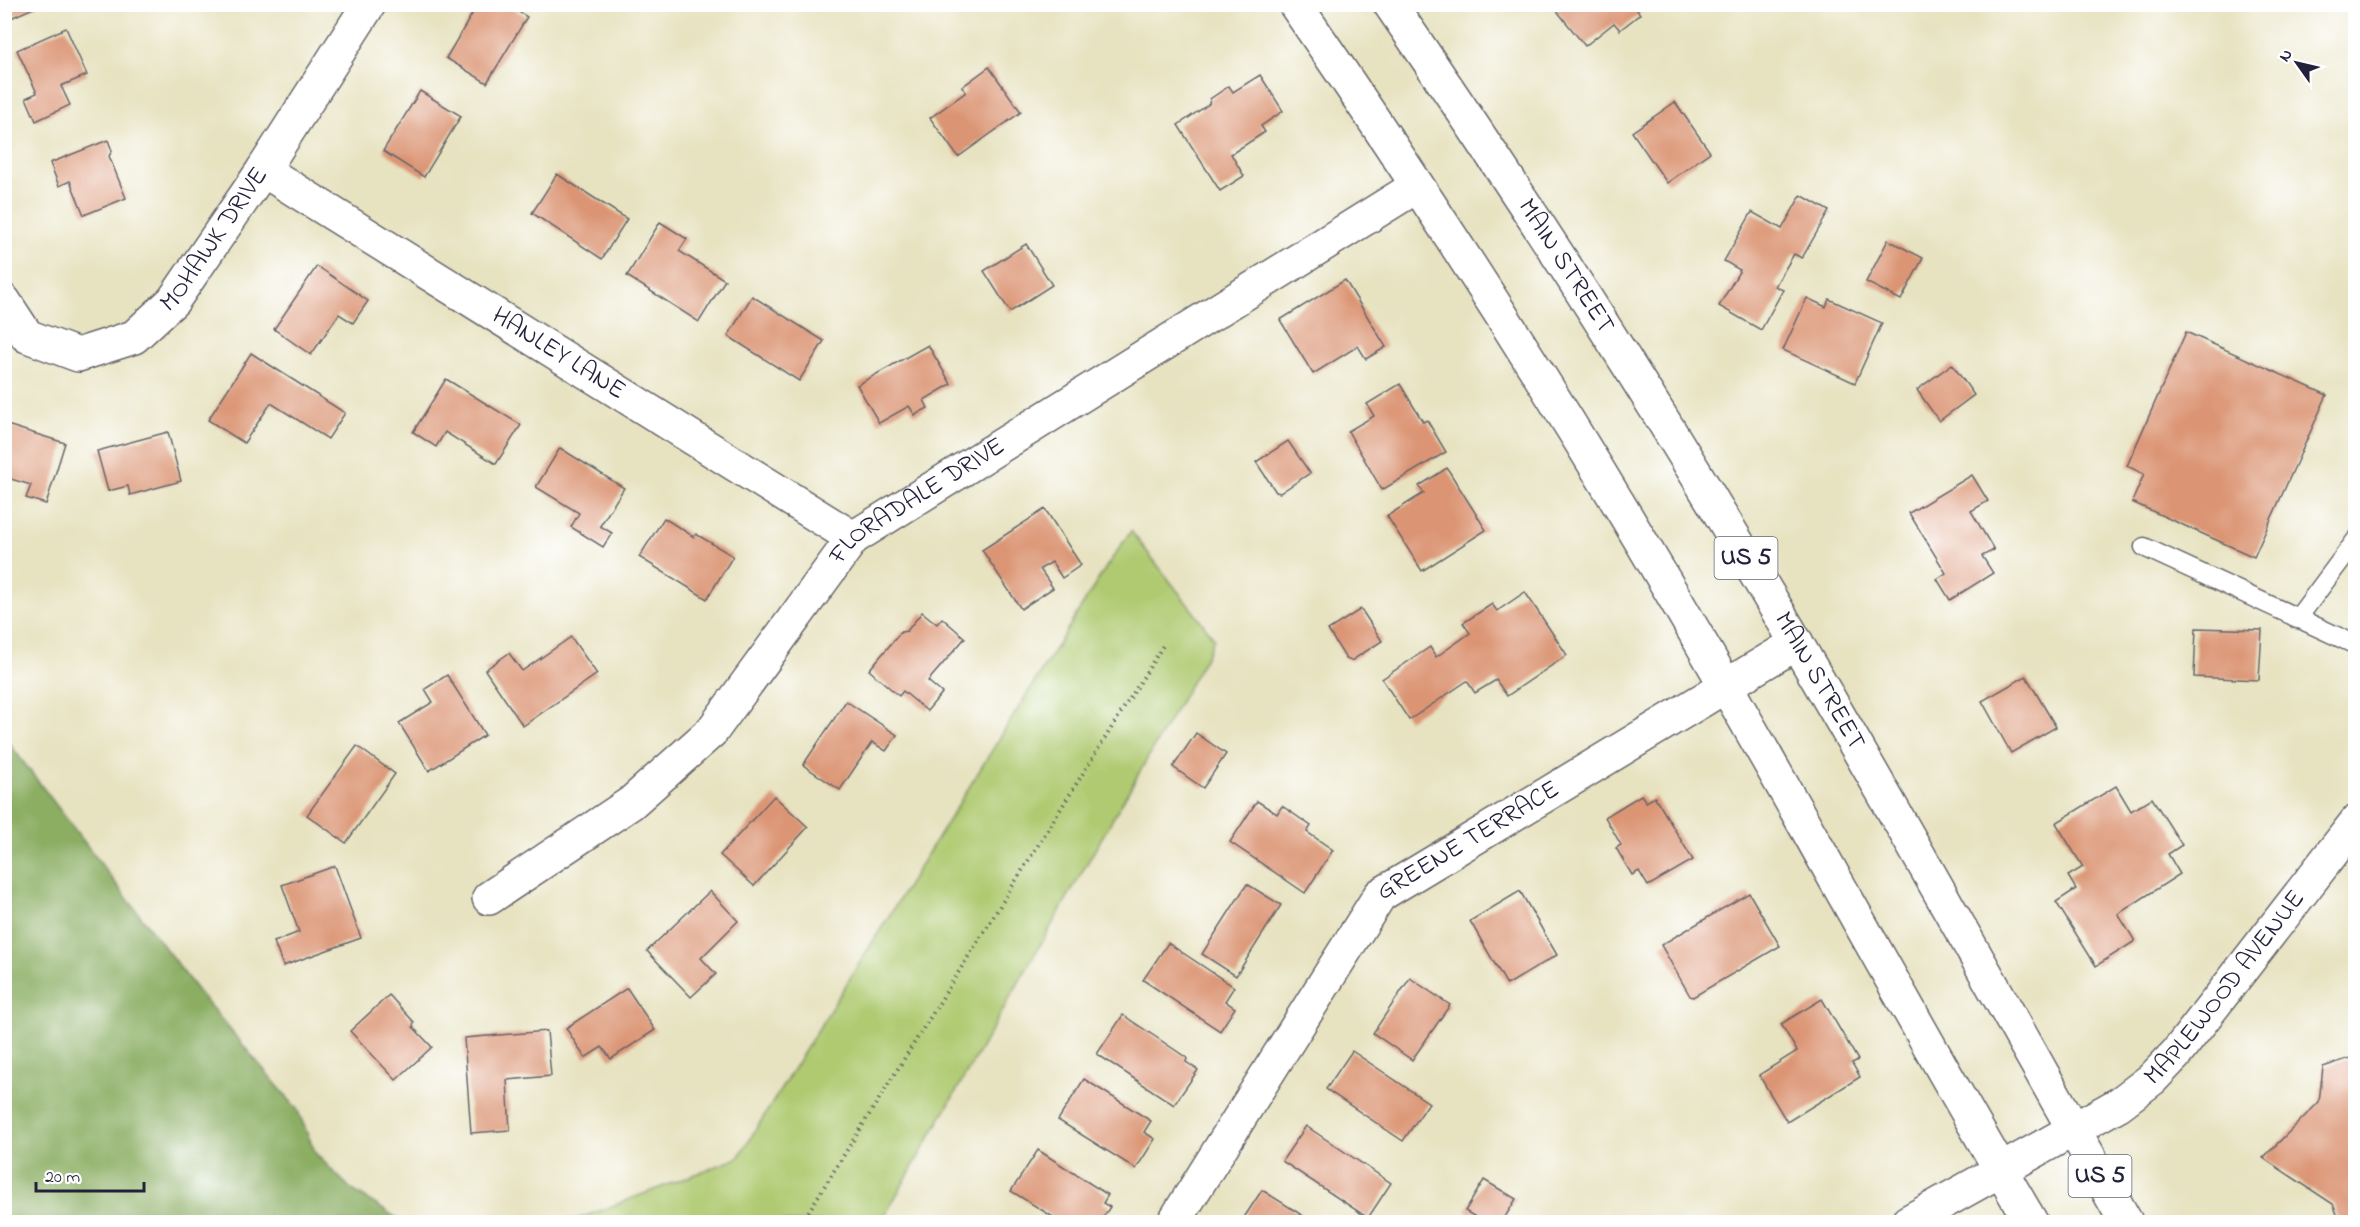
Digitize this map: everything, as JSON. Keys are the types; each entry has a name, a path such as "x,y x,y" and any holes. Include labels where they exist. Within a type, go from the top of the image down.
{"main road":[{"name":"MOHAWK DRIVE","path":"4,301 27,336 78,355 134,337 173,301 263,170 369,4"},
{"path":"1295,4 1417,186 1554,400 1726,686 2031,1222"},
{"name":"MAIN STREET","path":"1390,4 1591,309 1721,516 1797,643 2126,1222"},
{"name":"HANLEY LANE","path":"263,170 853,538"},
{"name":"FLORADALE DRIVE","path":"489,898 632,803 712,731 853,538 1417,186"},
{"name":"GREENE TERRACE","path":"1174,1222 1380,895 1797,643"},
{"name":"MAPLEWOOD AVENUE","path":"1908,1222 2119,1104 2152,1079 2176,1054 2355,822"}],"lane":[{"path":"2297,619 2355,540"},
{"path":"2144,548 2355,645"}],"path":[{"path":"802,1222 1164,644"}],"green space":[{"path":"1131,531 1214,638 1208,653 881,1222 570,1222 738,1158 1105,569"},
{"path":"5,738 200,994 297,1109 316,1154 351,1189 403,1222 5,1222"}],"building":[{"path":"4,4 37,4 38,6 4,21"},
{"path":"478,4 506,4 527,17 487,83 446,58"},
{"path":"1566,4 1637,4 1635,7 1640,14 1620,30 1614,23 1585,46 1557,11"},
{"path":"66,28 87,75 61,86 70,105 36,121 26,98 37,93 17,50"},
{"path":"989,67 1021,112 958,157 930,118 966,92 962,87"},
{"path":"1260,75 1283,111 1261,126 1265,132 1231,154 1244,176 1220,191 1178,125 1209,104 1210,99 1229,86 1233,92"},
{"path":"420,91 461,116 424,177 383,151"},
{"path":"1675,102 1710,152 1667,183 1632,132"},
{"path":"108,140 112,151 109,156 126,198 84,215 70,181 59,186 50,163"},
{"path":"557,174 627,219 602,259 532,213"},
{"path":"1801,195 1829,211 1802,258 1794,254 1775,286 1783,290 1761,330 1719,306 1740,270 1724,261 1752,212 1782,229"},
{"path":"660,222 687,239 679,251 725,280 699,322 627,276"},
{"path":"1888,240 1923,258 1901,300 1866,282"},
{"path":"1026,244 1052,285 1010,312 984,271"},
{"path":"317,266 368,301 353,323 339,314 311,355 274,329"},
{"path":"1345,280 1386,347 1366,359 1358,346 1313,374 1280,320"},
{"path":"752,296 824,341 799,381 728,336"},
{"path":"1807,298 1826,307 1829,299 1882,323 1855,383 1783,350"},
{"path":"2186,332 2327,395 2254,557 2132,502 2144,474 2127,466"},
{"path":"928,345 951,384 924,400 928,408 915,415 909,406 879,423 857,385"},
{"path":"251,353 345,413 328,439 271,403 244,443 208,420"},
{"path":"1952,364 1974,395 1939,421 1917,390"},
{"path":"446,379 521,425 496,464 445,432 436,447 413,432"},
{"path":"1400,384 1423,422 1427,420 1446,452 1382,490 1348,431 1374,416 1367,404"},
{"path":"4,424 65,443 46,504 26,498 31,485 4,477"},
{"path":"168,432 181,481 130,495 128,486 108,491 97,451"},
{"path":"1288,441 1310,473 1280,493 1276,492 1256,462"},
{"path":"560,448 624,488 600,526 612,533 603,547 571,527 579,513 536,487"},
{"path":"1447,468 1486,530 1422,571 1387,516 1424,493 1419,486"},
{"path":"1972,475 1988,501 1971,511 1994,550 1982,556 1993,573 1950,600 1937,579 1946,573 1909,513"},
{"path":"1045,509 1081,565 1062,578 1052,562 1040,569 1053,588 1021,609 982,550"},
{"path":"664,518 694,537 696,534 733,556 707,599 639,557"},
{"path":"1525,592 1567,655 1507,696 1496,680 1475,693 1467,681 1409,720 1382,679 1430,647 1436,657 1470,633 1463,623 1492,604 1497,611"},
{"path":"1361,609 1382,641 1351,661 1346,659 1328,630"},
{"path":"922,612 937,624 942,618 965,638 928,681 942,693 927,711 903,691 899,696 869,670 901,632 907,631"},
{"path":"2196,628 2262,630 2259,680 2194,677"},
{"path":"571,637 597,674 523,726 485,670 509,653 522,671"},
{"path":"447,675 485,735 429,771 399,723 433,702 425,689"},
{"path":"2026,676 2056,727 2011,753 1982,701"},
{"path":"846,701 897,735 886,751 872,742 840,790 803,765"},
{"path":"1196,733 1226,754 1203,788 1173,767"},
{"path":"357,746 395,774 346,843 307,815"},
{"path":"2116,786 2131,811 2152,798 2182,845 2168,854 2180,874 2118,914 2135,941 2096,966 2056,902 2076,889 2068,876 2083,867 2056,823"},
{"path":"1641,795 1646,802 1655,797 1693,860 1648,886 1639,871 1632,875 1616,848 1621,845 1605,817"},
{"path":"774,796 808,827 754,886 720,855"},
{"path":"1257,801 1277,814 1282,806 1311,826 1307,832 1333,850 1305,893 1230,842"},
{"path":"335,866 361,938 283,966 274,942 299,932 282,885"},
{"path":"1247,884 1281,905 1236,976 1202,954"},
{"path":"710,891 738,921 701,958 716,974 691,997 647,951"},
{"path":"1520,891 1557,955 1507,985 1470,921"},
{"path":"1749,893 1780,946 1693,997 1690,996 1661,945"},
{"path":"1168,943 1234,987 1225,1001 1235,1008 1220,1031 1143,980"},
{"path":"1410,978 1450,1005 1412,1060 1373,1033"},
{"path":"627,988 655,1030 611,1059 602,1047 585,1058 566,1028"},
{"path":"389,995 414,1022 413,1027 432,1047 396,1080 350,1031"},
{"path":"1822,999 1858,1060 1852,1063 1860,1077 1787,1122 1759,1075 1797,1051 1781,1024"},
{"path":"1123,1015 1187,1058 1186,1062 1198,1070 1174,1105 1097,1054"},
{"path":"547,1031 551,1076 507,1080 510,1130 471,1133 464,1038"},
{"path":"1352,1051 1429,1103 1403,1141 1326,1089"},
{"path":"2356,1056 2356,1222 2340,1222 2333,1204 2263,1158 2319,1102 2323,1067"},
{"path":"1084,1079 1151,1121 1144,1132 1155,1139 1136,1169 1058,1120"},
{"path":"1306,1126 1391,1183 1368,1218 1282,1161"},
{"path":"1038,1150 1108,1195 1103,1203 1110,1207 1100,1222 1061,1222 1011,1191"},
{"path":"1484,1180 1516,1199 1502,1222 1484,1222 1465,1211"},
{"path":"1262,1190 1313,1222 1241,1222"}]}
